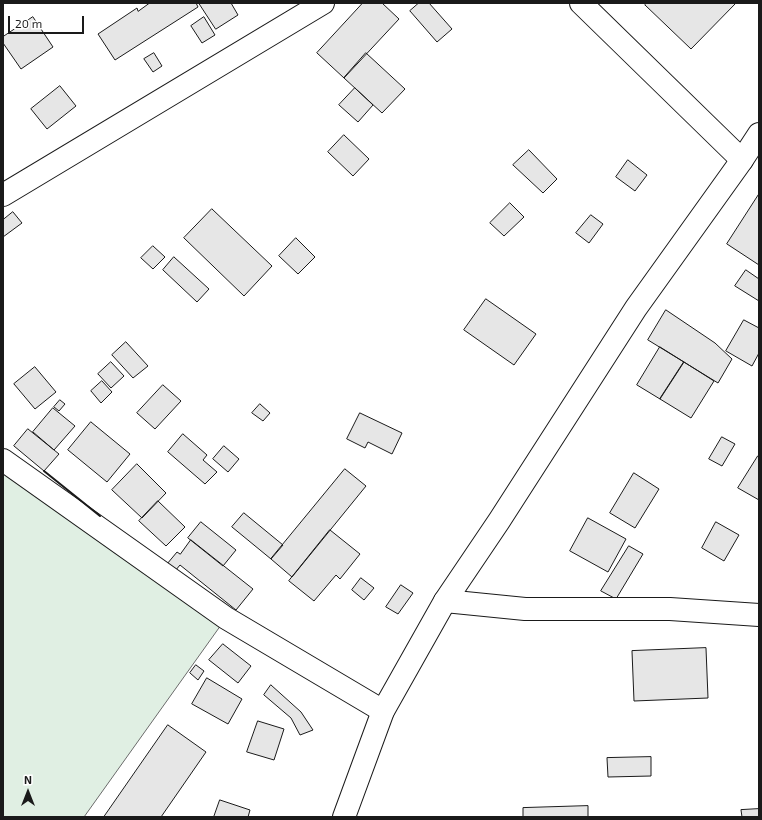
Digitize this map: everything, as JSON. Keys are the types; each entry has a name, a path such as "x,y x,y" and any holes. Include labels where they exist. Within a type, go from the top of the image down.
{"street":[{"path":"3,195 323,3"},
{"path":"581,3 742,160"},
{"path":"344,817 383,711 445,601 500,521 636,308 759,134"},
{"path":"3,460 226,618 383,711"},
{"path":"445,601 525,609 670,609 759,615"}],"green space":[{"path":"3,470 221,625 84,817 3,817"}],"building":[{"path":"150,3 196,3 198,7 115,60 98,34 137,8 138,11"},
{"path":"199,3 231,3 238,15 216,29"},
{"path":"363,3 382,3 399,19 344,78 317,53"},
{"path":"419,3 429,3 452,29 437,42 410,11"},
{"path":"647,3 736,3 691,49 645,5"},
{"path":"33,17 53,47 21,69 3,43 3,37"},
{"path":"204,17 215,35 202,43 191,26"},
{"path":"154,53 162,66 153,72 144,59"},
{"path":"366,53 405,89 382,113 344,78"},
{"path":"60,86 76,106 47,129 31,109"},
{"path":"355,88 373,105 358,122 339,105"},
{"path":"344,135 369,159 353,176 328,152"},
{"path":"529,150 557,179 543,193 513,165"},
{"path":"628,160 647,175 635,191 616,177"},
{"path":"759,194 759,265 727,244"},
{"path":"510,203 524,217 504,236 490,223"},
{"path":"212,209 272,266 244,296 184,238"},
{"path":"13,212 22,223 3,237 3,220"},
{"path":"591,215 603,224 589,243 576,233"},
{"path":"296,238 315,257 298,274 279,256"},
{"path":"153,246 165,257 153,269 141,258"},
{"path":"174,257 209,289 197,302 163,270"},
{"path":"746,270 759,279 759,301 735,286"},
{"path":"486,299 536,334 514,365 464,330"},
{"path":"666,310 715,343 732,359 718,383 648,340"},
{"path":"744,320 759,328 759,353 752,366 726,351"},
{"path":"126,342 148,366 133,378 112,355"},
{"path":"660,347 684,362 660,399 637,385"},
{"path":"111,362 124,376 111,388 98,374"},
{"path":"684,362 714,381 691,418 660,399"},
{"path":"35,367 56,392 35,409 14,384"},
{"path":"102,381 112,392 101,403 91,391"},
{"path":"163,385 181,401 155,429 137,413"},
{"path":"60,400 65,404 59,411 54,407"},
{"path":"260,404 270,413 263,421 252,413"},
{"path":"53,408 75,426 54,450 33,432"},
{"path":"360,413 402,433 392,454 368,442 365,448 347,439"},
{"path":"91,422 130,454 107,482 68,450"},
{"path":"28,429 59,454 44,471 14,446"},
{"path":"183,434 207,455 203,460 217,472 205,484 168,452"},
{"path":"722,437 735,444 722,466 709,459"},
{"path":"224,446 239,459 228,472 213,459"},
{"path":"759,456 759,500 738,488"},
{"path":"137,464 166,493 142,518 112,490"},
{"path":"345,469 366,486 292,577 271,559"},
{"path":"634,473 659,489 635,528 610,513"},
{"path":"158,501 185,527 166,546 139,521"},
{"path":"244,513 283,545 271,559 232,527"},
{"path":"588,518 626,539 608,572 570,551"},
{"path":"201,522 236,550 223,566 188,538"},
{"path":"716,522 739,535 724,561 702,548"},
{"path":"330,530 360,554 340,579 336,575 314,601 289,581"},
{"path":"191,540 253,589 236,610 180,565 175,571 167,564 177,552 180,554"},
{"path":"629,546 643,554 616,599 601,591"},
{"path":"361,578 374,588 364,600 352,590"},
{"path":"401,585 413,593 398,614 386,607"},
{"path":"223,644 251,666 238,683 209,660"},
{"path":"706,648 708,698 634,701 632,651"},
{"path":"196,665 204,671 198,680 190,673"},
{"path":"207,678 242,699 228,724 192,704"},
{"path":"271,685 301,712 313,730 300,735 291,718 264,695"},
{"path":"258,721 284,729 274,760 247,752"},
{"path":"168,725 206,752 161,817 104,817"},
{"path":"651,757 651,776 608,777 607,758"},
{"path":"220,800 250,810 248,817 214,817"},
{"path":"588,806 588,817 523,817 523,808"},
{"path":"759,809 759,817 742,817 741,810"}],"wall":[{"path":"44,471 100,516"}]}
